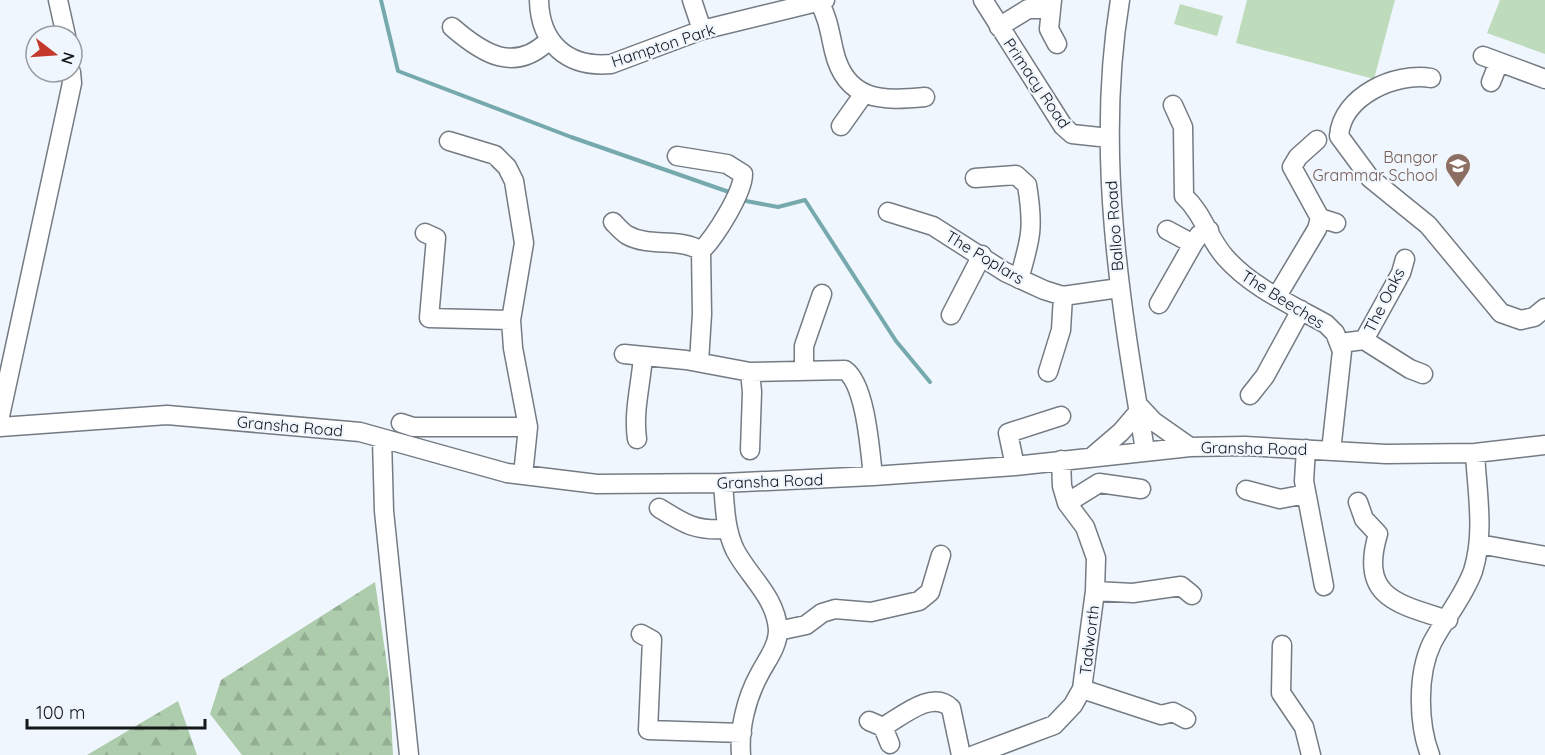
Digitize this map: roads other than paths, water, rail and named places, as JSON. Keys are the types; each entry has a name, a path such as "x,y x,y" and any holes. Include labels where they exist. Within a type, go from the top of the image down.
{"street":[{"path":"58,0 63,24"},
{"path":"452,27 477,47 503,57 517,59 529,56 549,40 539,17 539,0"},
{"path":"692,0 702,30"},
{"name":"Primacy Road","path":"982,0 1063,126 1072,134 1110,138"},
{"name":"Balloo Road","path":"1120,0 1110,87 1110,191 1119,288 1145,450"},
{"path":"822,1 835,55 845,76 863,95 886,100 925,96"},
{"name":"Hampton Park","path":"549,40 571,59 600,65 611,64 702,30 822,1"},
{"path":"999,27 1028,9 1051,4 1049,29 1057,44"},
{"path":"1491,82 1491,59 1545,79"},
{"path":"1431,78 1404,77 1364,97 1344,116 1339,136 1353,151 1370,178 1428,225 1501,313 1521,320 1534,317 1545,308"},
{"path":"0,416 72,84"},
{"path":"841,126 863,95"},
{"name":"The Beeches","path":"1173,105 1183,127 1175,195 1198,210 1223,255 1241,274 1326,324 1335,333 1340,343 1342,360 1336,390 1331,451"},
{"path":"1277,296 1317,230 1328,220 1292,167 1298,157 1317,140"},
{"path":"449,141 495,155 507,167 514,181 524,243 511,320 513,348 528,427 524,475"},
{"path":"677,156 726,164 748,172 738,195 709,243 701,251 702,314 699,362"},
{"path":"975,178 1009,174 1021,178 1027,184 1032,212 1032,237 1019,279"},
{"name":"The Poplars","path":"888,212 933,226 1019,279 1063,296 1119,288"},
{"path":"613,222 627,235 650,242 686,245 701,251"},
{"path":"1167,230 1193,244"},
{"path":"1159,304 1193,244 1200,235 1209,230"},
{"path":"424,234 436,238 429,318 511,320"},
{"path":"951,315 982,255"},
{"name":"The Oaks","path":"1364,340 1401,273 1405,259"},
{"path":"804,371 804,346 822,294"},
{"path":"1048,372 1061,330 1063,296"},
{"path":"1250,395 1266,376 1302,310"},
{"path":"1340,343 1364,340 1400,364 1423,374"},
{"path":"637,440 634,417 641,384 634,355 699,362 750,372 845,370 854,376 868,431 873,476"},
{"path":"750,372 752,392 750,450"},
{"path":"1093,456 1121,432 1138,408 1190,447"},
{"name":"Gransha Road","path":"0,427 167,415 360,432 469,464 524,475 597,484 723,483 873,476 1015,466 1145,450 1190,447 1305,449 1386,454 1475,453 1545,445"},
{"path":"1015,466 1008,433 1061,416"},
{"path":"401,423 413,427 528,427"},
{"path":"382,439 384,512 409,755"},
{"path":"1305,449 1306,494 1324,586"},
{"path":"1430,755 1422,707 1424,667 1431,645 1459,602 1473,571 1479,544 1475,453"},
{"name":"Tadworth","path":"974,755 1054,725 1073,705 1082,689 1095,591 1096,558 1092,543 1067,503 1062,486 1061,460"},
{"path":"723,483 726,529 736,551 772,604 778,631 773,651 749,698 741,734 741,755"},
{"path":"1067,503 1100,483 1141,489"},
{"path":"1246,490 1280,499 1306,494"},
{"path":"1358,502 1364,519 1378,534 1371,558 1377,582 1389,599 1448,620"},
{"path":"659,508 693,528 705,531 726,529"},
{"path":"1479,544 1545,556"},
{"path":"778,631 806,625 822,613 835,609 871,612 919,601 930,592 941,555"},
{"name":"Tadworth","path":"1095,591 1133,593 1181,586 1192,595"},
{"path":"641,634 652,640 648,730 741,734"},
{"path":"1282,645 1281,693 1304,727 1311,755"},
{"name":"Tadworth","path":"1082,689 1161,715 1173,711 1186,719"},
{"path":"881,731 927,702 943,702 951,708 961,755"}],"waterway":[{"path":"381,0 398,71 571,137 729,192"},
{"path":"746,201 778,207 805,200 896,341 930,382"}],"place":[{"name":"Bangor Grammar School","path":"1458,189"}]}
